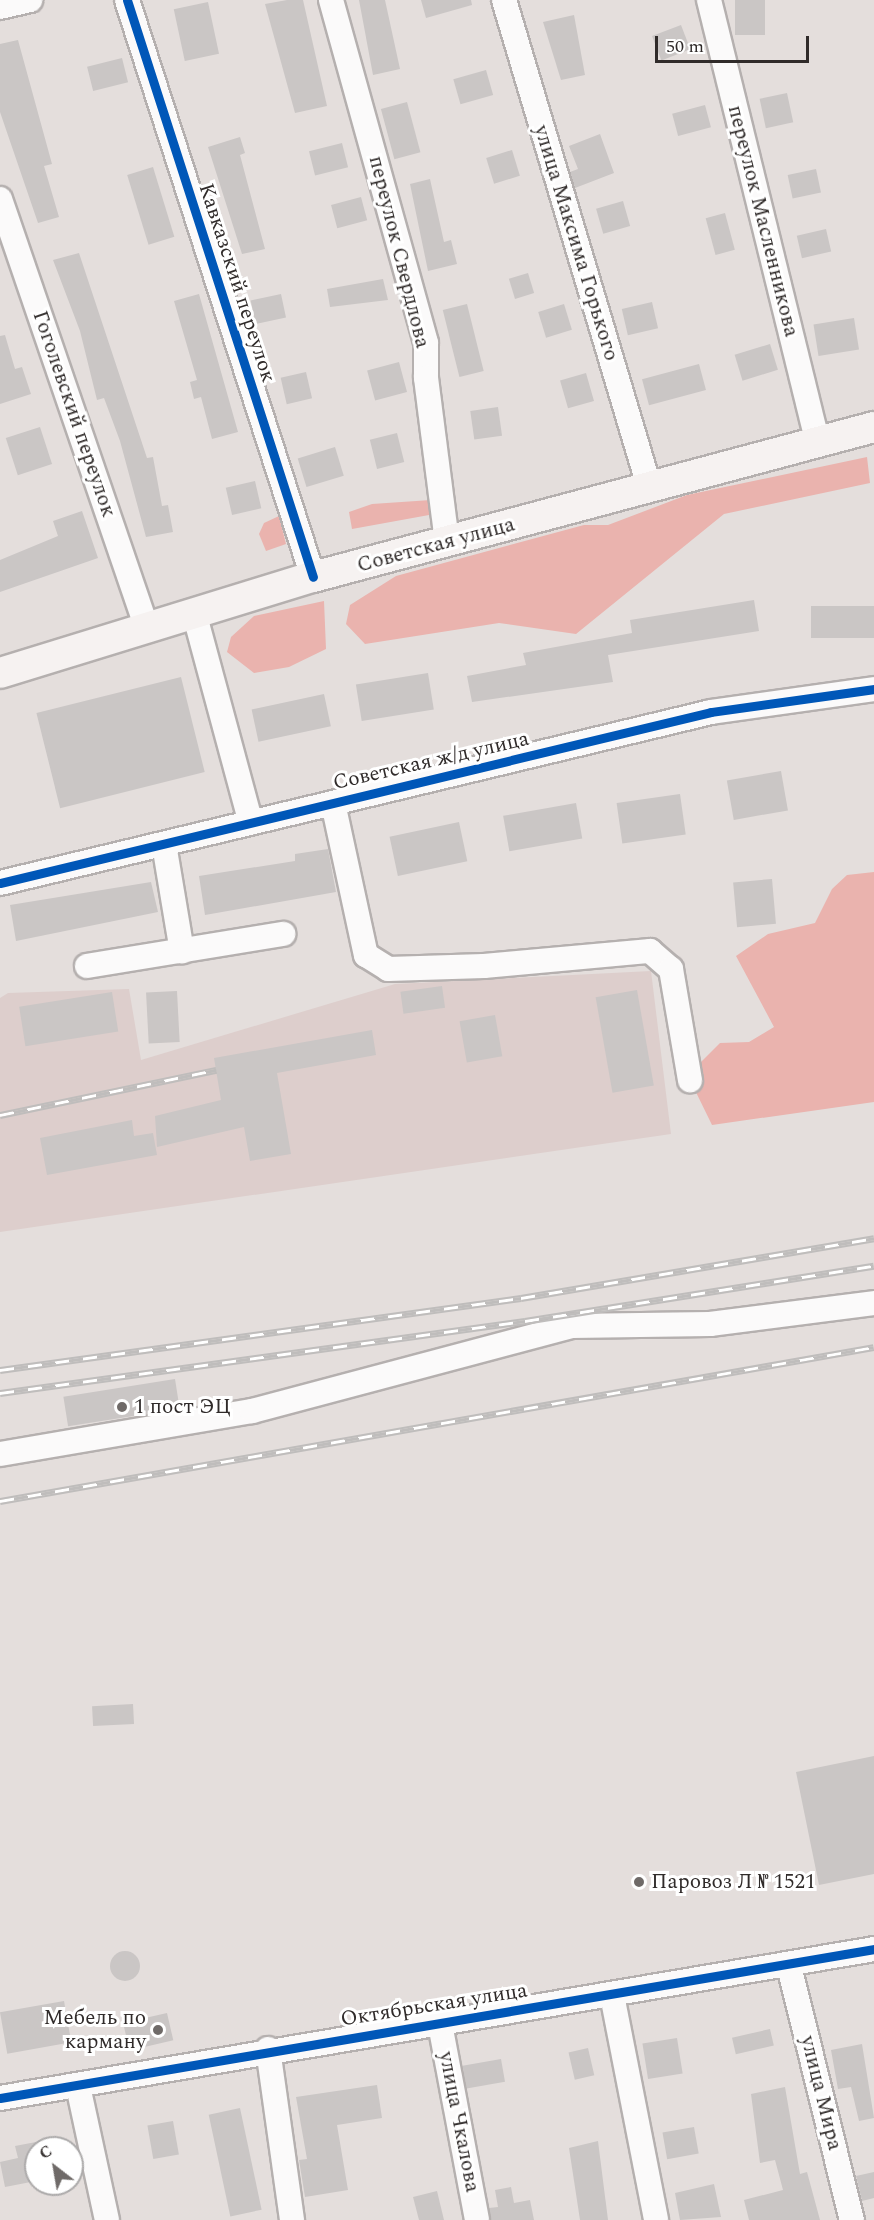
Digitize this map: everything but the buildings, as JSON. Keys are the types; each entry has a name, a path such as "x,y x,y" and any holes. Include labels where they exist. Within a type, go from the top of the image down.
{"main road":[{"name":"Советская улица","path":"0,673 195,616 313,577 874,427"}],"street":[{"path":"0,7 30,0"},
{"name":"Кавказский переулок","path":"127,0 313,577"},
{"name":"переулок Свердлова","path":"332,0 426,343 426,378 447,543"},
{"name":"улица Максима Горького","path":"504,0 649,486"},
{"name":"переулок Масленникова","path":"709,0 817,441"},
{"name":"Гоголевский переулок","path":"0,199 147,629"},
{"path":"195,616 251,823"},
{"name":"Советская ж/д улица","path":"0,883 711,712 874,689"},
{"path":"333,803 366,955 388,969 484,966 650,951 671,969 690,1080"},
{"path":"164,844 182,951"},
{"path":"87,966 283,934"},
{"path":"0,1454 252,1412 572,1326 710,1324 874,1303"},
{"name":"Октябрьская улица","path":"0,2098 78,2086 268,2049 440,2024 789,1966 874,1949"},
{"name":"улица Мира","path":"789,1966 852,2220"},
{"path":"612,1995 656,2220"},
{"name":"улица Чкалова","path":"440,2024 477,2220"},
{"path":"268,2049 292,2220"},
{"path":"78,2086 107,2220"}],"shaded area":[{"path":"867,457 870,483 724,514 576,634 499,623 365,644 346,624 350,605 396,576 584,525 608,525 687,495"},
{"path":"431,500 429,515 352,529 349,512 372,504"},
{"path":"279,516 286,544 266,551 259,534 264,523"},
{"path":"324,601 326,649 289,667 254,673 227,652 231,637 254,616"},
{"path":"874,872 874,1102 712,1125 690,1080 700,1063 720,1043 749,1042 774,1027 736,956 768,934 815,923 832,889 847,875"},
{"path":"651,971 671,1134 0,1232 0,998 8,993 129,989 141,1060 395,984"}],"railway":[{"path":"0,1115 216,1070"},
{"path":"0,1370 521,1298 874,1238"},
{"path":"0,1393 525,1321 874,1266"},
{"path":"0,1501 874,1347"}],"cycle path":[{"path":"127,0 313,577"},
{"path":"0,883 711,712 874,689"},
{"path":"0,2098 874,1949"}],"place":[{"name":"1 пост ЭЦ","path":"122,1407"},
{"name":"Паровоз Л № 1521","path":"639,1882"},
{"name":"Мебель по карману","path":"158,2030"}]}
